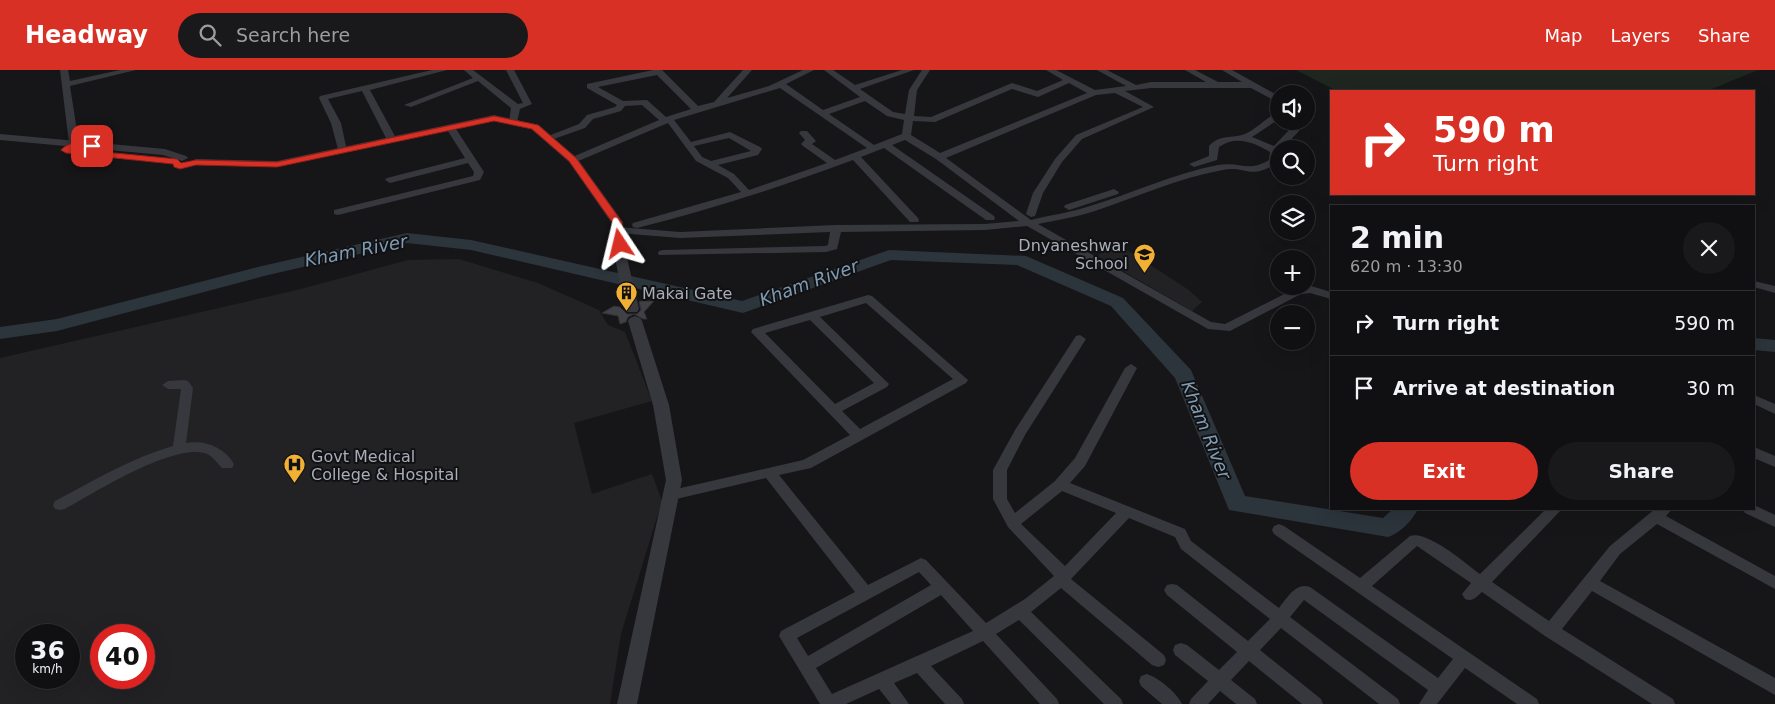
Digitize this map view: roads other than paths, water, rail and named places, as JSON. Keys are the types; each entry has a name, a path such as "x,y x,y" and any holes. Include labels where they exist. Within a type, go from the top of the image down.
{"street":[{"path":"64,70 70,147"},
{"path":"66,84 132,70"},
{"path":"342,151 336,123 323,98 443,70"},
{"path":"468,70 516,107"},
{"path":"510,70 528,104 516,107"},
{"path":"716,104 748,70"},
{"path":"572,160 667,120 780,84 810,70"},
{"path":"828,70 890,114 932,120 1012,86 1038,94 1070,80"},
{"path":"854,88 910,70 924,74 913,90 906,136"},
{"path":"1050,70 1094,93"},
{"path":"1101,70 1133,86"},
{"path":"1188,70 1218,85"},
{"path":"1226,70 1270,95"},
{"path":"698,110 657,71 590,86 622,104 644,102 667,120 699,159 731,176 747,193"},
{"path":"408,105 479,78"},
{"path":"780,84 874,149"},
{"path":"940,157 1094,93 1114,88 1133,86 1252,86"},
{"path":"365,88 392,140"},
{"path":"1026,218 1038,193 1058,161 1079,137 1150,107 1114,88"},
{"path":"822,113 867,97"},
{"path":"548,138 582,126 590,117 618,109 622,104"},
{"path":"513,122 516,107"},
{"path":"0,138 180,160 195,156 199,158 196,162 277,164 494,118 535,127 548,138 572,160 618,226 621,258 632,310 661,405 674,480 628,704"},
{"path":"1243,138 1270,121"},
{"path":"338,212 474,179 480,174 451,128"},
{"path":"1285,140 1294,130"},
{"path":"804,133 811,141 806,144 835,164"},
{"path":"689,145 730,135 756,149 755,152 708,165"},
{"path":"906,136 940,157 1026,218 1208,325 1226,328 1298,291 1311,289 1330,296"},
{"path":"638,225 681,214 835,164 906,136"},
{"path":"1214,158 1214,146 1218,142 1227,139 1243,138 1270,148"},
{"path":"0,144 70,147"},
{"path":"885,144 990,218"},
{"path":"855,156 914,220"},
{"path":"618,226 680,235 836,228 985,227 1072,207 1214,158 1228,166"},
{"path":"390,180 471,159"},
{"path":"618,226 638,225 683,230 851,220 1026,218 1090,210 1191,173 1211,168 1228,166 1251,170 1261,169 1270,163"},
{"path":"662,253 826,249 833,247 836,228"},
{"path":"1755,284 1775,290"},
{"path":"672,495 806,464 859,436 962,380 868,299 756,332 859,436"},
{"path":"812,316 883,384 833,410"},
{"path":"1080,339 1020,433 1000,470 1000,498 1016,528 1062,577 1158,660"},
{"path":"1013,523 1060,485 1080,462 1132,368"},
{"path":"168,385 184,384 187,388 179,450"},
{"path":"1755,399 1775,409"},
{"path":"60,505 137,465 190,447 208,448 227,464"},
{"path":"1755,452 1775,462"},
{"path":"769,472 866,594"},
{"path":"1060,485 1180,532 1186,545 1392,704"},
{"path":"1470,594 1554,510"},
{"path":"1752,510 1775,522"},
{"path":"1051,704 983,632 921,564 786,636 828,704 919,664 983,632 1020,611 1062,577 1127,511"},
{"path":"1550,630 1615,550 1661,513 1775,584"},
{"path":"1279,530 1531,704"},
{"path":"1360,587 1415,540 1423,542 1550,630 1668,704"},
{"path":"1589,582 1775,687"},
{"path":"805,666 942,587"},
{"path":"1172,590 1315,704"},
{"path":"1197,704 1273,626 1300,594 1307,592 1439,688"},
{"path":"1020,611 1115,704"},
{"path":"1181,650 1249,704"},
{"path":"1427,704 1463,658"},
{"path":"919,664 956,704"},
{"path":"881,680 901,704"},
{"path":"1147,681 1174,704"}],"waterway":[{"name":"Kham River","path":"0,333 57,325 262,271 407,238 471,245 743,307 889,255 1020,260 1117,302 1184,375 1237,504 1388,528 1406,510"},
{"name":"Kham River","path":"1755,344 1775,346"}],"place":[{"name":"Dnyaneshwar School","path":"1144,273"},
{"name":"Makai Gate","path":"626,312"},
{"name":"Govt Medical College & Hospital","path":"295,484"}]}
